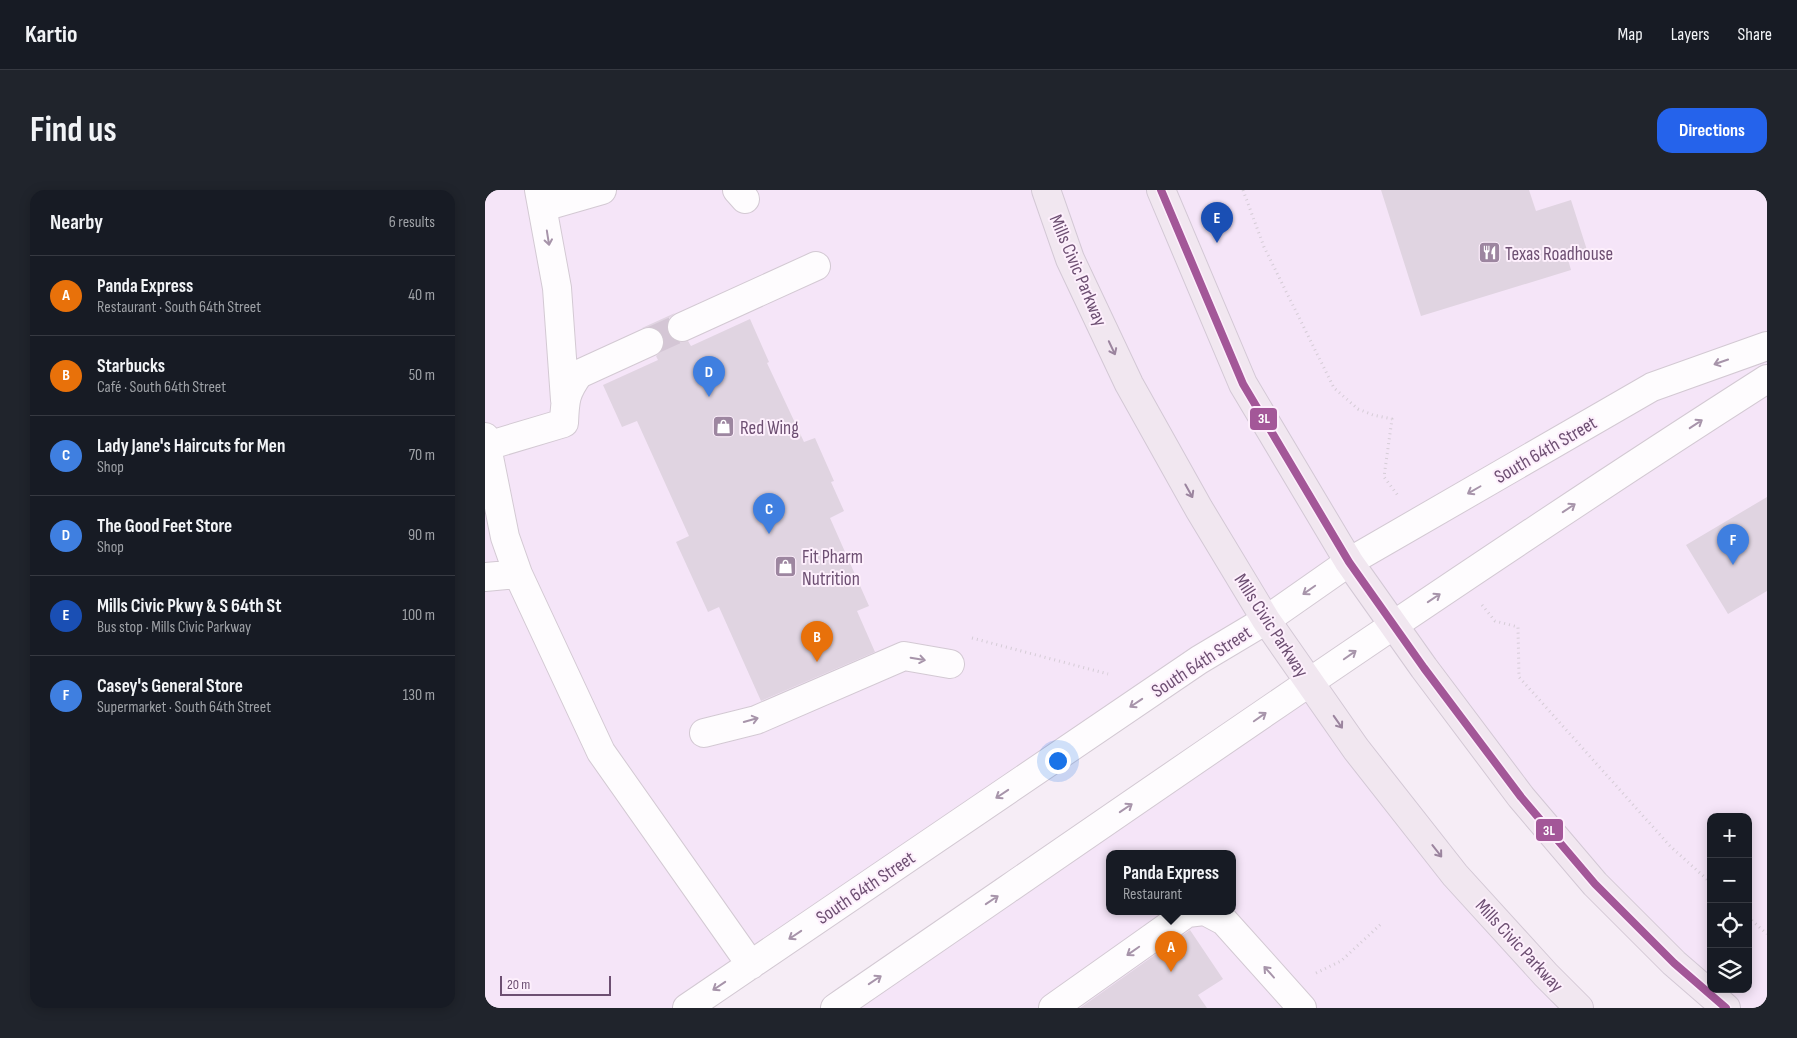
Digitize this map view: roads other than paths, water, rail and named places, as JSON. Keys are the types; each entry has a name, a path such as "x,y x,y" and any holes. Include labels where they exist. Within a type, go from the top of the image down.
{"main road":[{"name":"Mills Civic Parkway","path":"1046,190 1070,259 1129,384 1199,509 1266,620 1356,749 1455,875 1546,976 1579,1008"},
{"path":"1161,190 1243,384 1349,562 1393,625 1521,797 1595,884 1674,963 1727,1008"}],"street":[{"path":"602,190 541,198 557,288 565,400 564,423 486,442 505,537 518,574 601,752 751,965"},
{"path":"682,327 816,266"},
{"path":"565,400 571,384 579,374 649,342"},
{"name":"South 64th Street","path":"687,1008 1199,660 1266,620 1349,562 1653,387 1767,346"},
{"path":"835,1008 1393,625 1682,433 1767,379"},
{"path":"485,577 518,574"},
{"path":"704,733 756,720 904,656 950,664"},
{"path":"1053,1008 1184,915"},
{"path":"1213,915 1224,921 1293,998"}],"tunnel":[{"path":"649,342 682,327"}],"place":[{"name":"Mills Civic Pkwy & S 64th St","path":"1217,243"},
{"name":"Texas Roadhouse","path":"1489,253"},
{"name":"The Good Feet Store","path":"709,397"},
{"name":"Red Wing","path":"724,427"},
{"name":"Lady Jane's Haircuts for Men","path":"769,534"},
{"name":"Casey's General Store","path":"1733,565"},
{"name":"Fit Pharm Nutrition","path":"786,567"},
{"name":"Starbucks","path":"817,662"},
{"name":"Panda Express","path":"1171,972"}]}
